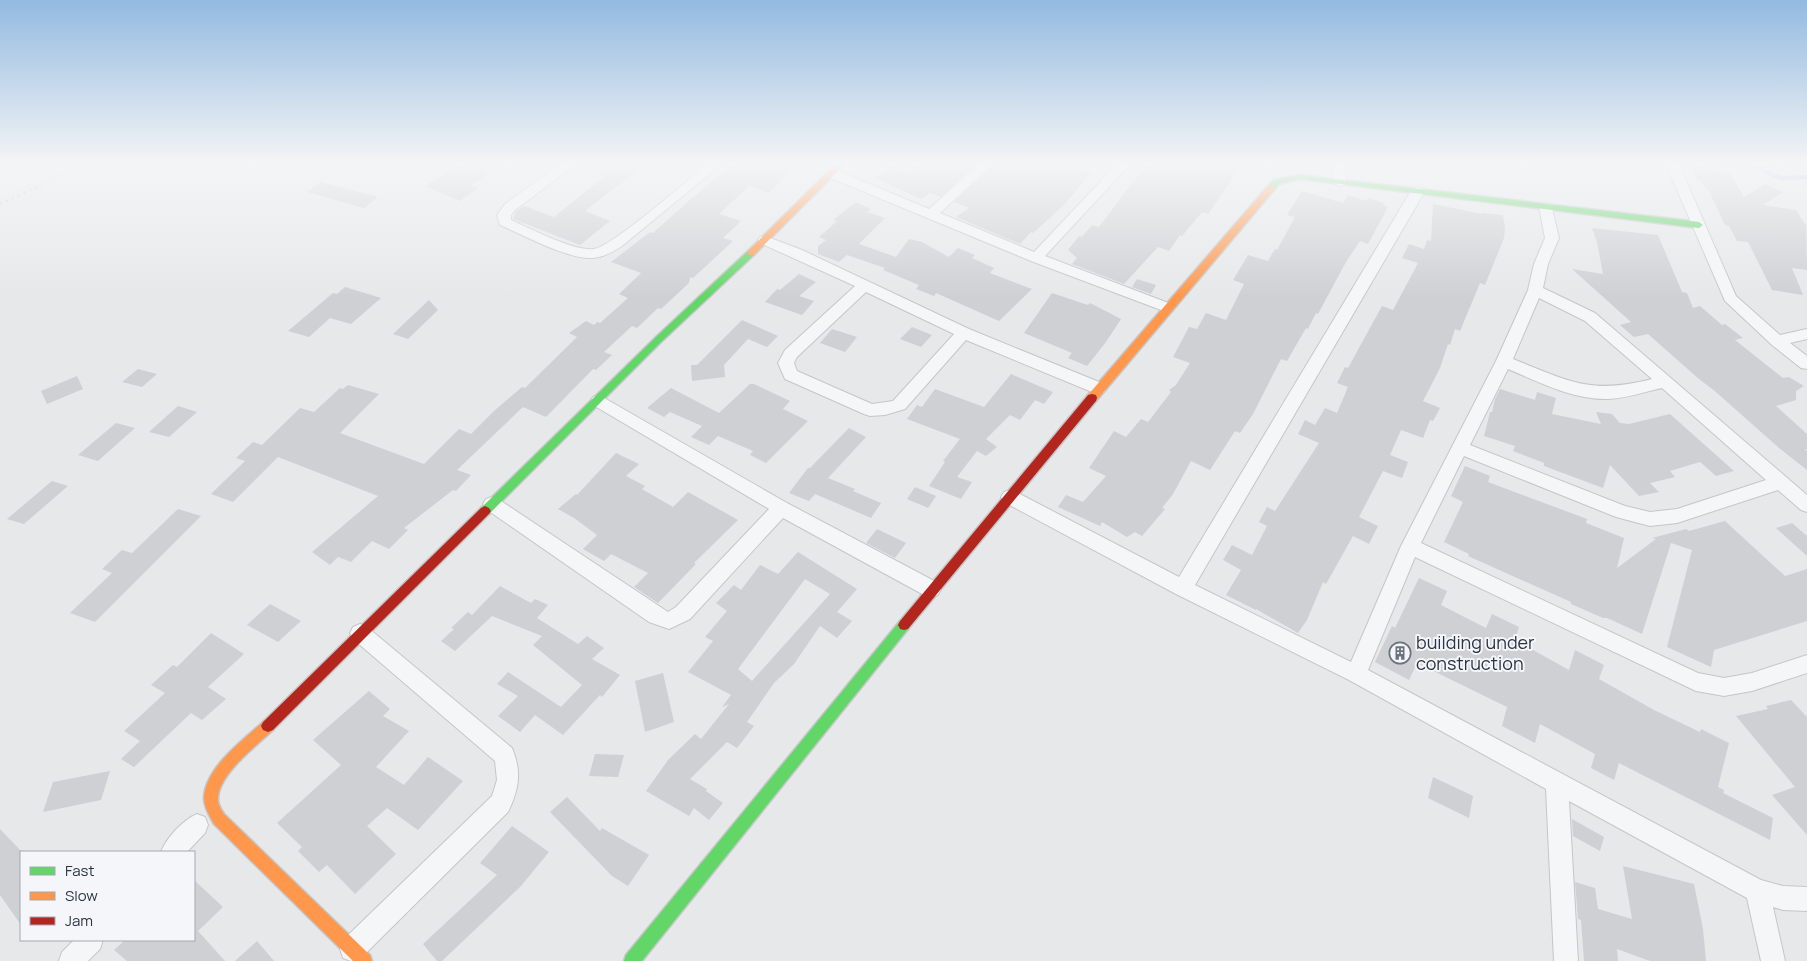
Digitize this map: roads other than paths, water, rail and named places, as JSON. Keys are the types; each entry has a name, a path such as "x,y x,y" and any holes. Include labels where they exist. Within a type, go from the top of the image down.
{"street":[{"path":"510,207 504,215 505,222 543,239 591,254 605,251 662,207"},
{"path":"360,633 504,755 510,780 500,804 358,955 219,819 212,809 210,796 215,782 225,768 360,633 599,401 658,340 798,207"},
{"path":"911,207 1036,258 1166,307"},
{"path":"930,215 939,207"},
{"path":"1036,258 1084,207"},
{"path":"632,961 931,589 1010,497 1166,307 1254,207"},
{"path":"1183,588 1409,207"},
{"path":"1356,674 1410,546 1504,361 1536,290 1541,264 1552,238 1546,207 1699,225"},
{"path":"1691,207 1730,298 1777,341 1807,364"},
{"path":"765,240 797,253 964,333 1098,388"},
{"path":"864,286 791,354 786,363 791,375 870,410 885,409 899,405 964,333"},
{"path":"1536,290 1590,317 1807,505"},
{"path":"1777,341 1807,334"},
{"path":"1504,361 1575,388 1593,392 1610,393 1665,382"},
{"path":"599,401 781,508 931,589"},
{"path":"1459,447 1622,512 1650,519 1677,516 1781,482"},
{"path":"1010,497 1183,588 1356,674 1757,891 1783,898 1807,899"},
{"path":"492,504 656,616 670,621 683,613 781,508"},
{"path":"1410,546 1696,682 1724,687 1752,682 1807,664"},
{"path":"1558,784 1566,961"},
{"path":"173,851 197,825"},
{"path":"1757,891 1773,961"},
{"path":"71,961 90,941"}],"place":[{"name":"building under construction","path":"1400,653"}]}
